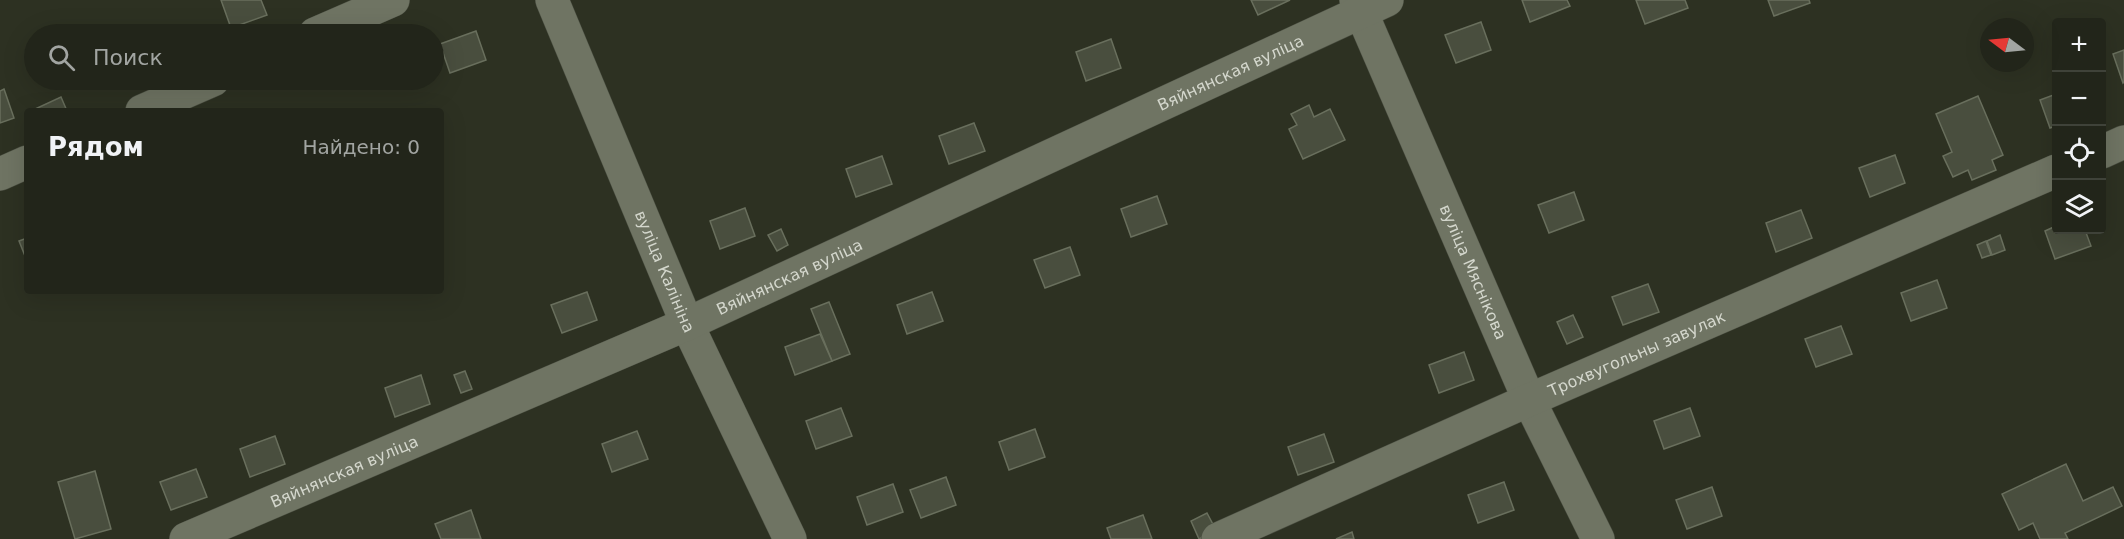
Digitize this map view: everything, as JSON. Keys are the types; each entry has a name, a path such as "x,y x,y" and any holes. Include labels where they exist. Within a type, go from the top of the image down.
{"street":[{"path":"338,24 393,0"},
{"name":"вуліца Калініна","path":"552,0 687,324 790,539"},
{"name":"Вяйнянская вуліца","path":"186,539 687,324 1368,4"},
{"name":"вуліца Мяснікова","path":"1368,4 1529,400 1598,539"},
{"path":"149,108 190,90"},
{"path":"2106,150 2124,142"},
{"path":"0,174 24,163"},
{"name":"Трохвугольны завулак","path":"1218,539 1529,400 2052,173"}],"building":[{"path":"221,0 261,0 267,15 242,24 230,24"},
{"path":"1251,0 1290,0 1258,15"},
{"path":"1522,0 1567,0 1570,6 1530,22"},
{"path":"1636,0 1685,0 1688,8 1645,24"},
{"path":"1768,0 1809,0 1810,3 1774,16"},
{"path":"1481,22 1491,50 1456,63 1445,35"},
{"path":"476,31 486,60 450,73 444,56 444,43"},
{"path":"1111,39 1121,68 1086,81 1076,52"},
{"path":"2124,50 2124,82 2123,83 2113,54"},
{"path":"4,89 14,118 0,123 0,91"},
{"path":"1978,96 2003,155 1992,160 1996,170 1972,180 1968,170 1953,177 1943,156 1952,152 1936,114"},
{"path":"2052,96 2052,127 2050,128 2040,100"},
{"path":"61,97 66,108 37,108"},
{"path":"1309,105 1314,117 1330,109 1345,140 1303,159 1289,129 1297,125 1291,114"},
{"path":"974,123 985,151 949,164 939,136"},
{"path":"1895,155 1905,183 1870,197 1859,168"},
{"path":"882,156 892,184 856,197 846,169"},
{"path":"1574,192 1584,220 1549,233 1538,205"},
{"path":"1157,196 1167,224 1131,237 1121,209"},
{"path":"745,208 755,236 720,249 710,221"},
{"path":"1801,210 1812,238 1776,252 1766,223"},
{"path":"2052,228 2052,234 2086,234 2091,246 2055,259 2045,231"},
{"path":"781,229 788,245 777,251 768,235"},
{"path":"2000,235 2005,250 1992,255 1987,241"},
{"path":"24,239 24,254 19,241"},
{"path":"1986,241 1991,255 1982,258 1977,245"},
{"path":"1070,247 1080,275 1045,288 1034,260"},
{"path":"1937,280 1947,308 1911,321 1901,293"},
{"path":"1648,284 1659,312 1623,325 1612,297"},
{"path":"587,292 597,320 562,333 551,305"},
{"path":"932,292 943,321 907,334 897,305"},
{"path":"829,302 850,354 832,361 811,309"},
{"path":"1573,315 1583,337 1567,344 1557,322"},
{"path":"1841,326 1852,354 1816,367 1805,339"},
{"path":"820,334 832,361 795,375 785,347"},
{"path":"1464,352 1474,380 1439,393 1429,365"},
{"path":"465,371 472,389 461,393 454,375"},
{"path":"421,375 430,404 395,417 385,388"},
{"path":"841,408 852,436 816,449 806,421"},
{"path":"1690,408 1700,436 1664,449 1654,421"},
{"path":"1035,429 1045,457 1009,470 999,442"},
{"path":"637,431 648,459 612,472 602,444"},
{"path":"1324,434 1334,462 1298,475 1288,447"},
{"path":"275,436 285,464 250,477 240,449"},
{"path":"2066,464 2083,501 2113,487 2122,506 2065,533 2068,539 2040,539 2033,523 2019,530 2002,494"},
{"path":"196,469 207,497 171,510 160,482"},
{"path":"95,471 111,529 75,539 58,482"},
{"path":"946,477 956,505 921,518 910,490"},
{"path":"1504,482 1514,510 1478,523 1468,495"},
{"path":"893,484 903,512 867,525 857,497"},
{"path":"1712,487 1722,516 1687,529 1676,500"},
{"path":"471,510 481,539 441,539 435,524"},
{"path":"1207,513 1216,530 1199,539 1191,521"},
{"path":"1143,515 1152,539 1111,539 1107,528"},
{"path":"1352,532 1354,539 1336,539"}]}
